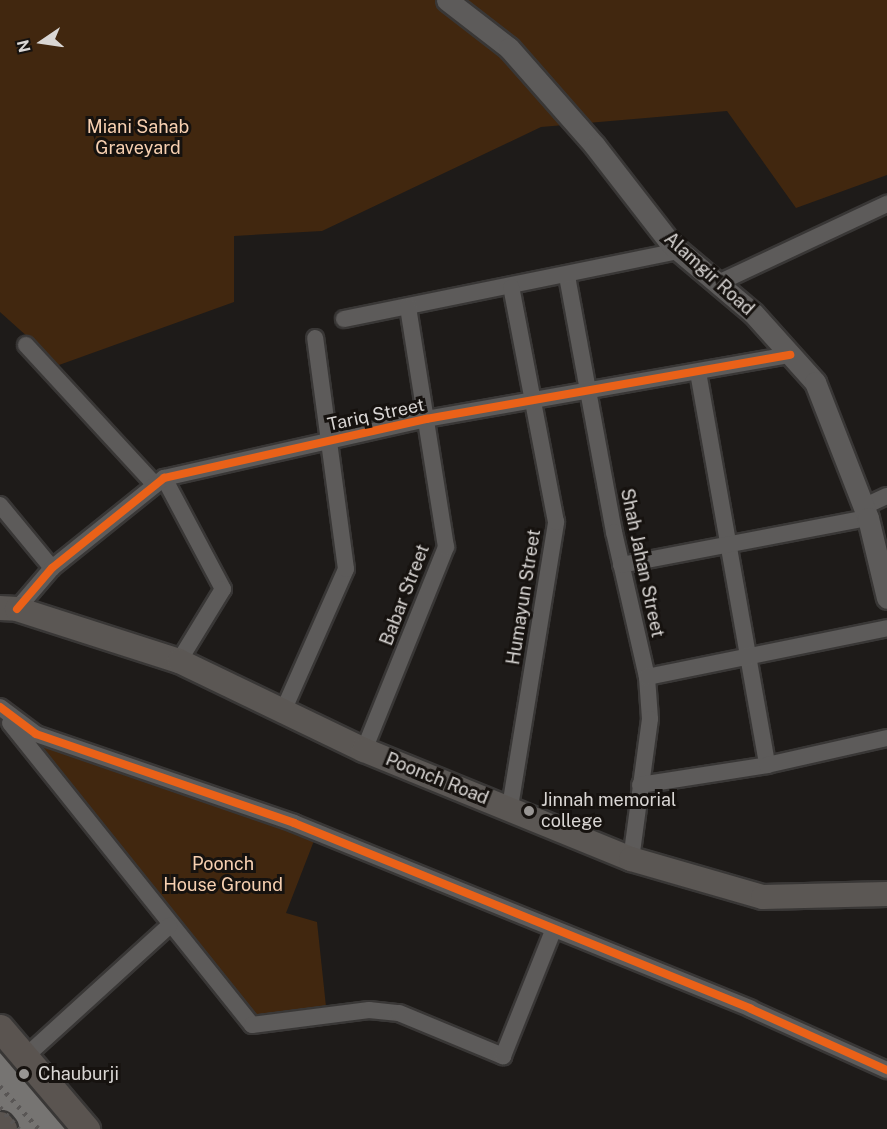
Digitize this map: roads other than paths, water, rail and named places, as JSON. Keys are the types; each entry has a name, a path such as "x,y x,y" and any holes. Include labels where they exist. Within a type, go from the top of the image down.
{"main road":[{"name":"Poonch Road","path":"9,608 178,661 364,750 510,807 631,859 763,897 887,894"},
{"path":"0,1028 86,1129"},
{"path":"0,1125 3,1129"}],"street":[{"name":"Alamgir Road","path":"447,0 509,48 679,250 718,283 815,382 865,512 887,598"},
{"path":"718,283 887,204"},
{"path":"344,319 567,276 679,250"},
{"name":"Shah Jahan Street","path":"567,276 621,564 647,676 650,719 631,859"},
{"name":"Humayun Street","path":"510,807 556,522 511,287"},
{"name":"Babar Street","path":"364,750 446,547 408,307"},
{"path":"284,710 346,569 315,338"},
{"path":"26,345 160,481 224,589 178,661"},
{"name":"Tariq Street","path":"9,608 52,568 160,481 426,419 589,393 790,355"},
{"path":"698,372 767,765"},
{"path":"621,564 728,544 865,512 887,496"},
{"path":"0,505 52,568"},
{"path":"647,676 887,628"},
{"path":"0,709 169,926 252,1025 369,1010 399,1013 503,1056 553,931"},
{"path":"0,709 36,734 294,823 553,931 751,1009 887,1070"},
{"path":"640,784 767,765 887,738"},
{"path":"25,1056 169,926"}],"railway":[{"path":"0,1086 39,1129"},
{"path":"0,1107 19,1129"}],"place":[{"name":"Jinnah memorial college","path":"529,811"},
{"name":"Chauburji","path":"24,1074"}],"park label":[{"name":"Miani Sahab Graveyard","path":"138,138"},
{"name":"Poonch House Ground","path":"223,875"}]}
